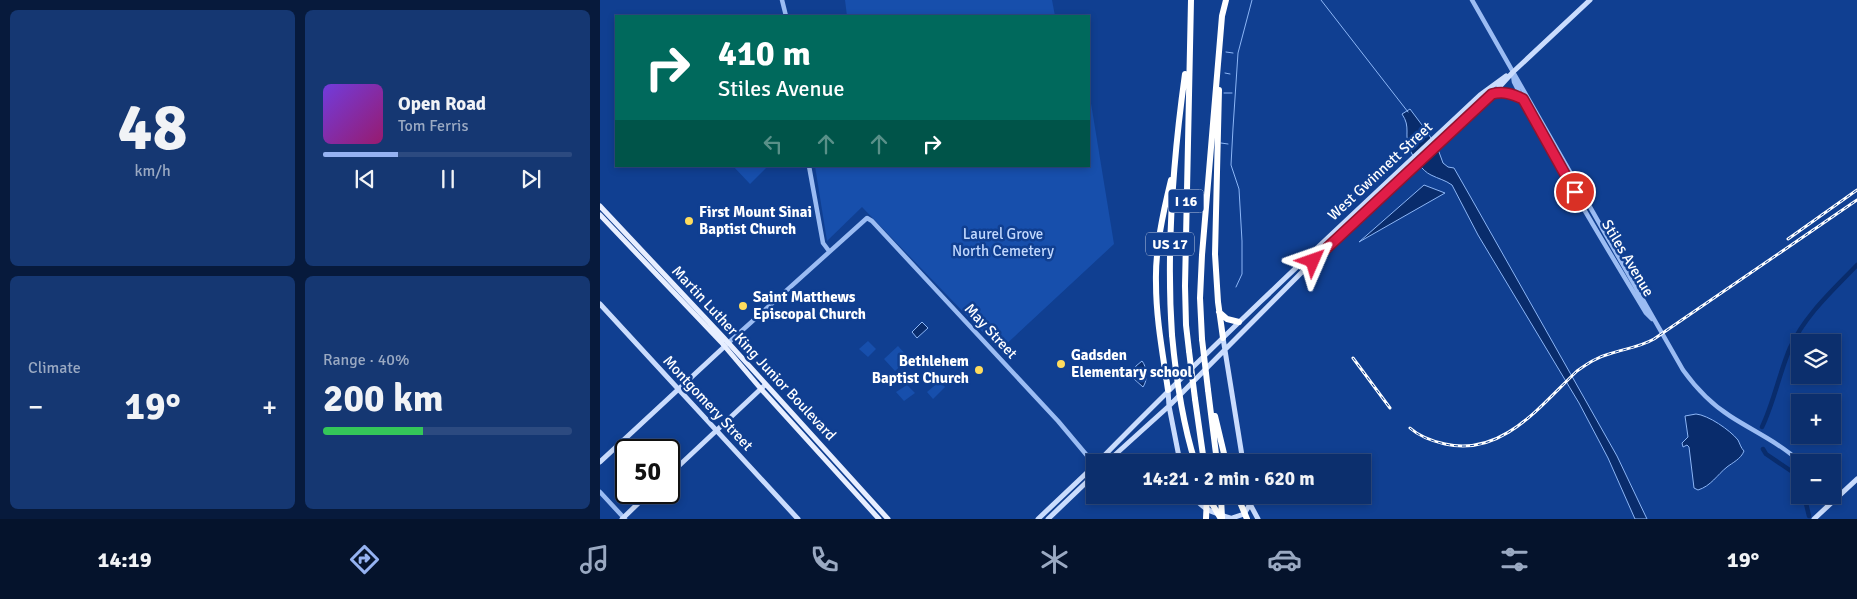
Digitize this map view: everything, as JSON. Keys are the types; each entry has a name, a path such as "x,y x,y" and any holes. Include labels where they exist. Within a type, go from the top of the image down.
{"highway":[{"name":"I 16","path":"1191,0 1184,286 1186,325 1203,454"},
{"name":"I 16","path":"1216,454 1202,338 1200,298 1217,70 1222,16 1226,0"},
{"name":"US 17","path":"1189,50 1176,154 1169,264 1172,335 1180,399 1193,454"},
{"path":"1217,70 1220,97 1215,254 1219,312 1223,338"},
{"path":"1168,390 1155,281 1161,234 1176,154"},
{"path":"1219,312 1227,319 1239,322"},
{"path":"1208,392 1223,454"},
{"path":"1206,519 1207,504"},
{"path":"1213,504 1222,519"},
{"path":"1221,504 1222,519"},
{"path":"1241,504 1247,519"}],"main road":[{"name":"West Gwinnett Street","path":"1116,454 1169,406 1313,261 1590,0"},
{"name":"West Gwinnett Street","path":"1106,454 1168,390 1407,162 1488,88 1513,72"},
{"path":"1492,94 1507,93 1523,99"},
{"name":"Martin Luther King Junior Boulevard","path":"600,206 726,345 879,519"},
{"name":"Martin Luther King Junior Boulevard","path":"600,215 726,345"},
{"name":"Montgomery Street","path":"600,304 798,519"},
{"path":"1223,338 1242,454"},
{"path":"600,462 726,345"},
{"path":"680,465 763,387"},
{"name":"Martin Luther King Junior Boulevard","path":"763,387 888,519"},
{"path":"1168,390 1169,406 1179,454"},
{"path":"1158,416 1168,417 1173,424"},
{"path":"1038,519 1086,474"},
{"path":"1841,495 1857,480"},
{"path":"1048,519 1086,483"},
{"path":"623,518 638,504"},
{"path":"1199,504 1214,513 1233,519 1244,514 1250,504"},
{"path":"1250,504 1258,519"},
{"path":"1814,519 1831,504"}],"street":[{"path":"782,0 786,15"},
{"name":"Stiles Avenue","path":"1472,0 1684,370 1703,394 1729,415 1776,443 1791,455"},
{"name":"Stiles Avenue","path":"1513,72 1514,82 1594,226 1646,313 1655,322"},
{"path":"726,345 829,251 823,243 809,167"},
{"name":"May Street","path":"829,251 867,218 1021,381 1086,455"},
{"path":"600,492 623,518"}],"green space":[{"path":"845,0 1052,0 1055,15 847,15"},
{"name":"Laurel Grove North Cemetery","path":"1090,97 1114,244 1000,350 862,207 827,241 815,167 1090,167"},
{"path":"734,167 767,167 750,184"},
{"path":"868,341 876,349 868,357 859,349"},
{"path":"898,346 909,358 895,371 884,359"},
{"path":"940,381 945,387 933,399 927,392"},
{"path":"907,385 915,393 904,401 896,392"}],"shaded area":[{"path":"1410,109 1428,133 1443,163 1448,167 1454,168 1617,456 1647,519 1635,519 1608,458 1579,403 1478,235 1452,185 1428,173 1421,167 1413,155 1409,148 1406,123 1402,114"},
{"path":"1424,185 1445,193 1359,242"},
{"path":"922,322 928,328 917,338 912,332"},
{"path":"1142,361 1146,374 1146,381 1143,387 1133,378 1132,374 1136,366"},
{"path":"1696,414 1712,420 1724,428 1738,440 1744,451 1739,459 1710,483 1698,490 1694,488 1689,447 1687,445 1683,447 1682,443 1688,437 1685,416"}],"waterway":[{"path":"1236,287 1242,274 1242,241 1239,189 1231,165 1233,128 1238,53 1252,0"},
{"path":"1321,0 1408,112"},
{"path":"1226,52 1233,53"},
{"path":"1225,73 1230,74"},
{"path":"1224,93 1232,93"},
{"path":"1221,143 1228,144"},
{"path":"1762,427 1786,358 1796,336 1811,314 1857,265"},
{"path":"1763,449 1766,454 1791,471"},
{"path":"1806,504 1809,516"}],"railway":[{"path":"1788,239 1857,190"},
{"path":"1410,428 1435,442 1466,446 1484,443 1502,436 1519,426 1577,371 1592,361 1654,339 1857,200"},
{"path":"1353,358 1390,408"}],"place":[{"name":"First Mount Sinai Baptist Church","path":"689,221"},
{"name":"Saint Matthews Episcopal Church","path":"743,306"},
{"name":"Gadsden Elementary school","path":"1061,364"},
{"name":"Bethlehem Baptist Church","path":"979,370"}],"route":[{"path":"1313,261 1492,94 1500,92 1523,99 1575,192"}]}
